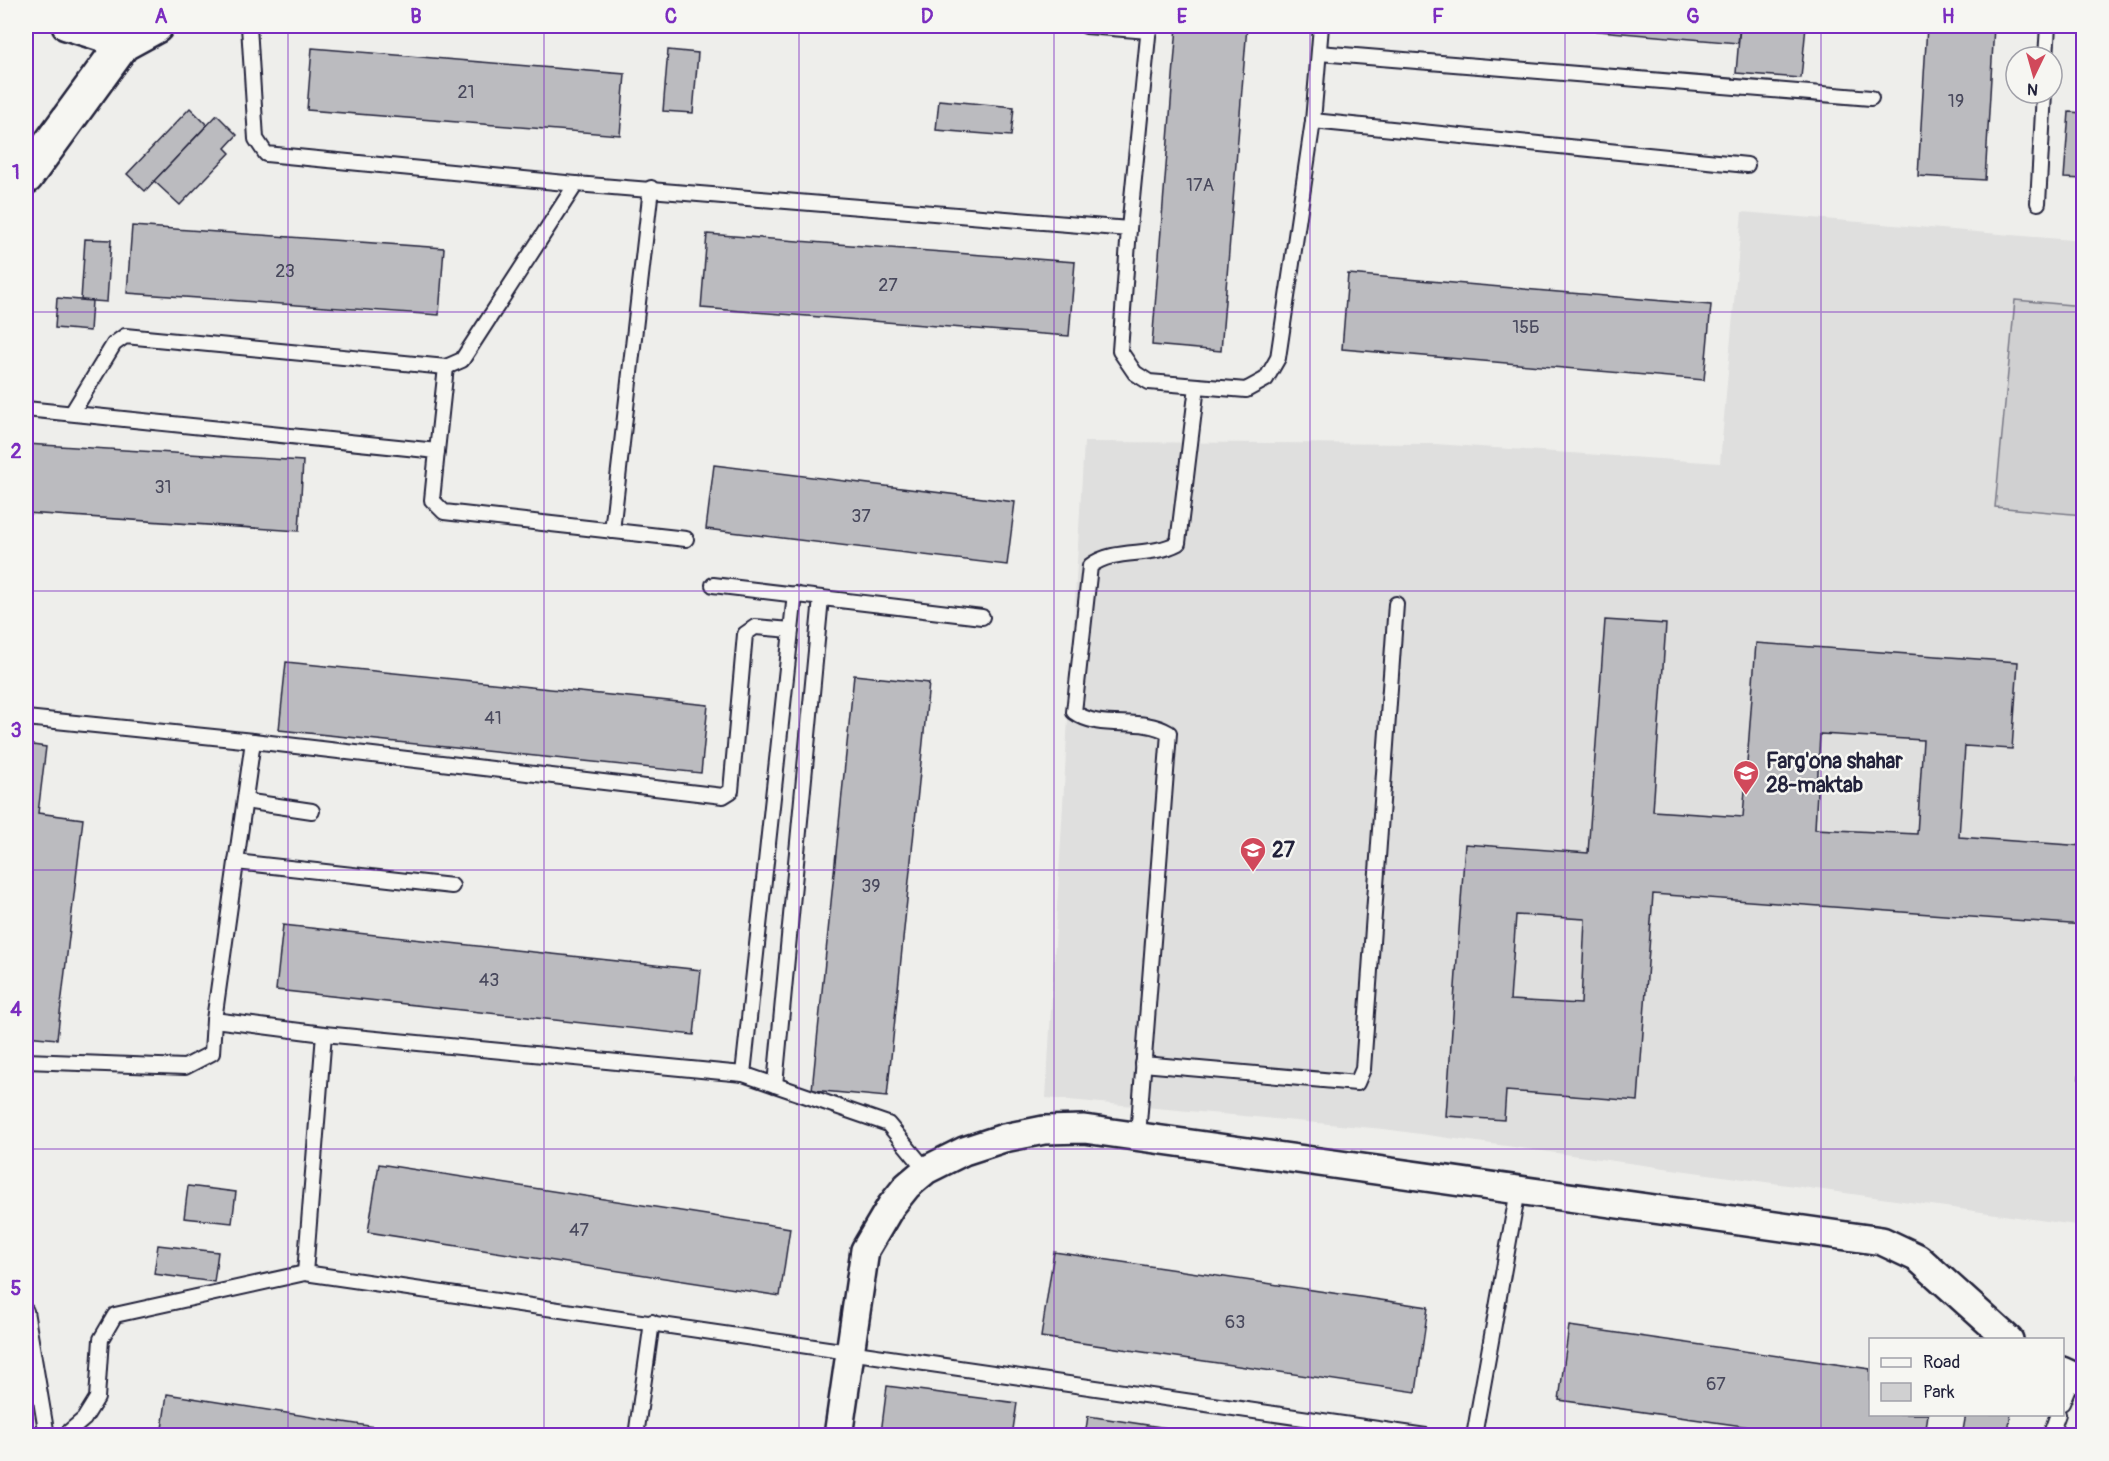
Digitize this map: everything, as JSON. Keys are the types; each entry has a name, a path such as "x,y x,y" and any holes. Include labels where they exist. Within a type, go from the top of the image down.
{"street":[{"path":"66,26 123,44"},
{"path":"26,177 123,44 156,26"},
{"path":"838,1436 865,1250 891,1206 907,1186 926,1170 974,1148 1004,1138 1044,1130 1084,1129 1138,1136 1882,1241 1918,1258 2007,1338"}],"lane":[{"path":"249,26 256,139 266,154 576,184 651,188 1129,229"},
{"path":"1086,26 1149,28 1129,229 1120,351 1134,373 1149,382 1246,390 1266,379 1278,358 1313,122 1321,26"},
{"path":"2047,45 2048,26"},
{"path":"1319,52 1871,98"},
{"path":"2038,203 2043,105"},
{"path":"1313,122 1747,165"},
{"path":"72,413 114,344 125,336 446,367 462,360 576,184"},
{"path":"612,531 651,188"},
{"path":"446,367 432,500 444,512 686,539"},
{"path":"1138,1136 1169,733 1158,726 1084,720 1074,712 1089,566 1101,557 1166,550 1178,543 1197,386"},
{"path":"26,409 437,451"},
{"path":"713,585 982,617"},
{"path":"743,1074 795,594"},
{"path":"775,1085 821,598"},
{"path":"1143,1064 1357,1083 1363,1069 1396,604"},
{"path":"26,718 253,741 723,796 731,791 745,634 755,627 791,630"},
{"path":"26,1061 185,1067 212,1053 214,1020 253,741"},
{"path":"245,801 312,811"},
{"path":"236,862 452,886"},
{"path":"214,1020 324,1034 743,1074 888,1124 926,1170"},
{"path":"305,1274 324,1034"},
{"path":"1474,1436 1518,1190"},
{"path":"64,1436 84,1419 97,1398 101,1339 115,1315 305,1274 1426,1436"},
{"path":"26,1311 47,1436"},
{"path":"636,1436 652,1323"},
{"path":"2064,1399 2073,1376"},
{"path":"2050,1436 2057,1416"}],"shaded area":[{"name":"Farg'ona shahar 28-maktab","path":"1742,212 2083,241 2083,1226 1384,1129 1046,1098 1084,442 1435,444 1720,463"}],"green space":[{"path":"2015,300 2083,306 2083,515 1995,507"}],"building":[{"path":"1177,26 1247,26 1221,351 1152,345"},
{"path":"1541,26 1740,26 1738,43"},
{"path":"1740,26 1806,26 1801,78 1736,73"},
{"path":"1927,26 1994,26 1985,180 1918,176"},
{"path":"312,48 625,74 620,135 307,110"},
{"path":"668,50 698,53 693,113 663,111"},
{"path":"939,100 1014,107 1011,136 936,130"},
{"path":"190,108 207,125 145,191 127,174"},
{"path":"2069,112 2084,113 2084,179 2064,178"},
{"path":"217,115 237,135 225,148 230,153 180,205 154,181"},
{"path":"132,226 444,248 439,315 127,293"},
{"path":"707,234 1075,262 1069,336 701,308"},
{"path":"85,239 111,240 107,302 81,300"},
{"path":"1348,274 1711,305 1704,380 1342,349"},
{"path":"57,298 92,301 90,331 55,328"},
{"path":"26,444 303,461 299,531 26,513"},
{"path":"714,465 1015,502 1007,565 706,529"},
{"path":"1605,620 1666,624 1653,811 1743,817 1756,643 2018,662 2012,749 1965,746 1959,837 2084,846 2084,925 1653,894 1638,1101 1506,1091 1504,1120 1446,1116 1465,844 1588,853","holes":["1820,734 1923,740 1917,834 1815,829","1516,915 1585,919 1581,1004 1510,1000"]},
{"path":"286,662 708,705 701,773 279,730"},
{"path":"854,675 929,683 887,1097 812,1090"},
{"path":"26,744 46,747 38,813 83,819 57,1039 26,1036"},
{"path":"283,925 701,970 694,1035 276,990"},
{"path":"2084,1016 2084,1079 2079,1079"},
{"path":"379,1164 790,1228 780,1296 368,1232"},
{"path":"188,1186 236,1192 232,1223 184,1218"},
{"path":"158,1245 218,1252 214,1282 154,1274"},
{"path":"1054,1252 1428,1307 1416,1392 1041,1337"},
{"path":"1569,1326 1869,1369 1869,1416 1928,1416 1925,1436 1814,1436 1559,1400"},
{"path":"887,1386 1017,1403 1012,1436 900,1436 881,1433"},
{"path":"167,1394 432,1436 161,1436"},
{"path":"1088,1416 1167,1428 1166,1436 1085,1436"},
{"path":"1966,1416 2011,1416 2007,1436 1962,1436"}],"place":[{"name":"Farg'ona shahar 28-maktab","path":"1746,796"},
{"name":"27","path":"1253,873"}]}
